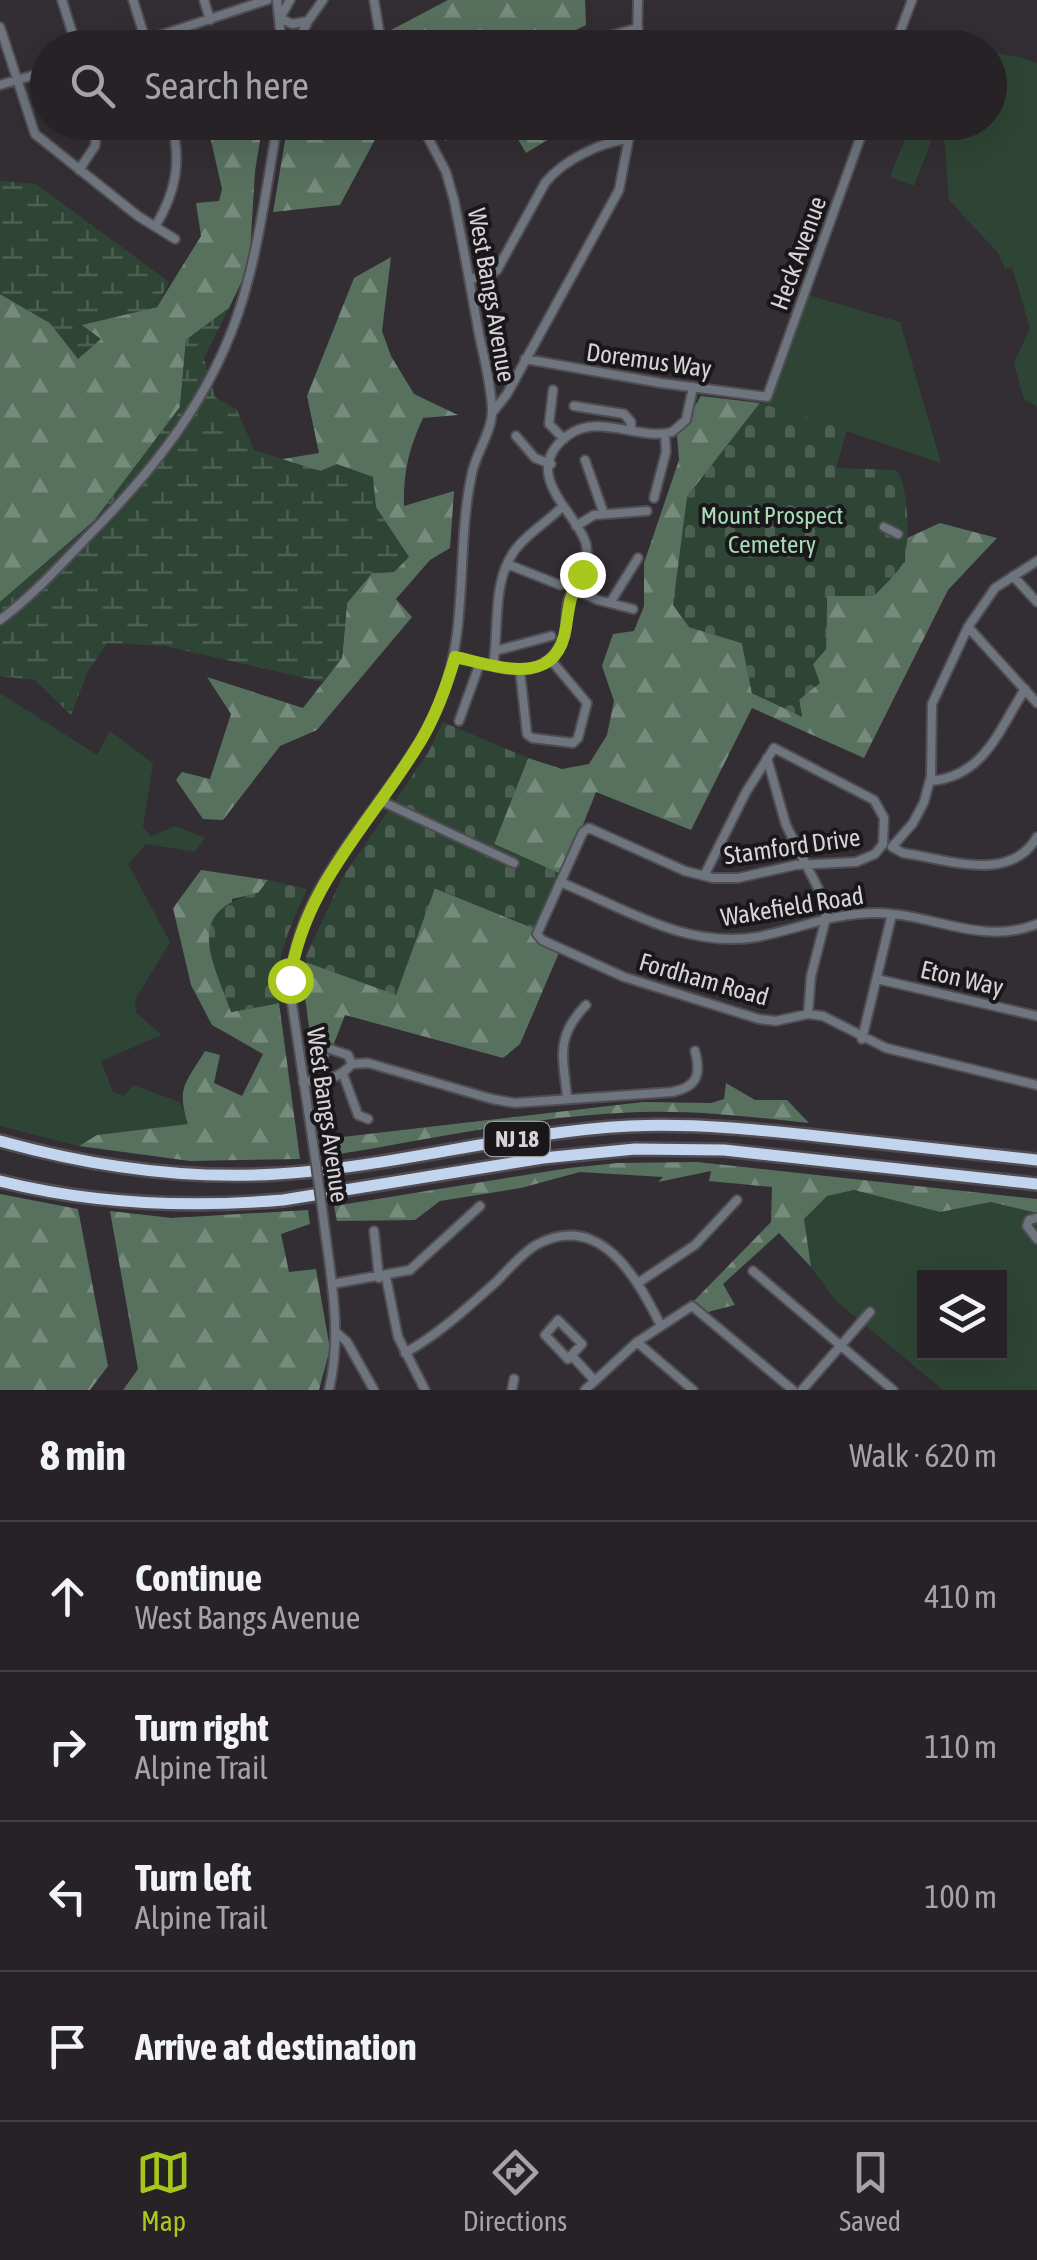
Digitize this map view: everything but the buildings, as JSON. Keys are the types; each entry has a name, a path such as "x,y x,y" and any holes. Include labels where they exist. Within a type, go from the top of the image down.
{"highway":[{"name":"NJ 18","path":"0,1141 98,1164 206,1175 280,1174 360,1165 552,1133 633,1126 730,1128 1037,1160"},
{"name":"NJ 18","path":"0,1181 132,1202 254,1202 543,1158 612,1150 682,1148 774,1154 1037,1184"}],"street":[{"path":"62,0 71,30"},
{"path":"133,0 143,30"},
{"path":"204,0 210,20"},
{"path":"184,30 267,0"},
{"path":"277,0 281,30"},
{"path":"280,18 290,0"},
{"path":"304,30 314,4 323,0"},
{"path":"374,0 379,30"},
{"path":"631,30 638,28 638,0"},
{"path":"901,30 912,0"},
{"path":"280,18 292,24 308,21"},
{"path":"0,26 30,119"},
{"path":"0,86 30,76"},
{"path":"42,140 138,216 176,239"},
{"path":"79,170 95,140"},
{"path":"156,225 176,178 175,140"},
{"path":"0,620 42,584 135,488 166,451 203,394 245,294 275,140"},
{"name":"West Bangs Avenue","path":"329,1390 338,1333 290,980 296,946 322,884 427,729 455,657 467,504 472,472 492,413 452,189 429,140"},
{"path":"470,278 498,270 555,172 611,141 620,140"},
{"path":"492,413 619,190 630,140"},
{"name":"Heck Avenue","path":"767,397 860,140"},
{"name":"Doremus Way","path":"525,359 767,397"},
{"path":"455,657 520,671 550,660 564,635 568,603 587,554 583,535 554,493 551,464 564,439 591,426 665,434 686,420 693,387"},
{"path":"553,390 550,424 564,439"},
{"path":"574,406 624,414 631,422 631,430"},
{"path":"654,498 666,452 665,434"},
{"path":"516,436 536,458 551,464"},
{"path":"584,460 604,514"},
{"path":"493,666 499,594 508,564 520,544 562,507"},
{"path":"576,526 589,517 647,511"},
{"path":"884,526 898,534"},
{"path":"610,603 638,558"},
{"name":"Stamford Drive","path":"560,882 582,832 592,828 704,876 738,878 808,865 856,862 887,846 920,810 930,780 932,704 968,627 987,596 1037,561"},
{"path":"508,564 560,585"},
{"path":"1013,576 1037,602"},
{"path":"573,589 633,609"},
{"path":"968,627 1037,703"},
{"path":"495,652 550,636"},
{"path":"520,671 527,734 574,742 586,703 550,660"},
{"path":"460,721 480,663"},
{"path":"930,780 956,777 974,766 1025,689"},
{"path":"704,876 774,748 874,800 884,818 887,846 903,852 995,866 1020,858 1037,837"},
{"path":"767,758 786,824 819,890 826,918 811,976 808,1014"},
{"path":"380,800 514,862"},
{"name":"Wakefield Road","path":"560,882 666,928 704,938 756,937 826,918 892,914 982,933 1017,931 1037,924"},
{"name":"Fordham Road","path":"560,882 537,934 542,940 624,977 759,1019 776,1021 808,1014 837,1021 886,1048 1037,1084"},
{"path":"862,1038 892,914"},
{"name":"Eton Way","path":"878,979 1037,1013"},
{"path":"567,1097 563,1044 570,1022 586,1005"},
{"path":"312,1043 348,1055 352,1064"},
{"path":"303,1082 331,1079 352,1064 368,1063 500,1101 525,1103 681,1090 698,1077 696,1051"},
{"path":"343,1074 358,1116 368,1119"},
{"path":"638,1283 694,1245 737,1200"},
{"path":"332,1284 410,1270 480,1206"},
{"path":"1037,1218 1029,1220 1027,1226 1037,1239"},
{"path":"374,1231 393,1324 425,1390"},
{"path":"405,1353 456,1319 536,1245 568,1236 605,1244 638,1283 661,1326"},
{"path":"753,1271 892,1390"},
{"path":"572,1356 591,1387 637,1342 692,1306 793,1390"},
{"path":"802,1390 870,1312"},
{"path":"558,1320 582,1344 572,1356 566,1358 545,1335 558,1320"},
{"path":"338,1333 374,1390"},
{"path":"637,1342 693,1390"},
{"path":"512,1390 514,1379"}],"green space":[{"path":"448,0 585,0 586,25 576,30 391,30"},
{"path":"1007,55 1037,63 1037,407 1024,399 1014,363 1030,328 1012,267 1005,269 998,253 949,200 944,140 1007,140"},
{"path":"211,140 260,140 248,286 241,283 229,308 186,340 180,407 94,521 0,602 0,294 50,323 79,359 80,325 157,307 201,236 196,203 219,201 222,189"},
{"path":"285,140 375,140 340,205 273,212"},
{"path":"518,140 548,140 526,153"},
{"path":"904,140 932,140 914,186 890,177"},
{"path":"0,181 36,184 169,282 157,307 82,325 101,339 78,359 50,323 0,294"},
{"path":"391,257 382,331 391,356 414,394 458,415 423,418 408,461 404,506 454,491 450,548 430,560 396,599 412,617 317,730 280,746 223,820 203,819 176,780 182,772 210,779 231,714 207,677 303,708 342,658 347,603 372,573 394,572 321,471 277,460 319,453 307,396 354,278"},
{"path":"804,294 900,322 941,463 763,403"},
{"path":"229,308 204,358 215,397 237,410 254,450 320,471 337,464 373,477 376,507 409,557 394,572 372,573 347,603 342,658 323,682 165,646 107,643 88,671 71,715 35,680 0,676 0,602 94,521 180,407 186,340"},
{"path":"701,396 760,403 687,497 689,627 742,643 752,693 802,716 799,700 813,664 826,649 827,596 905,562 905,539 940,523 997,538 948,590 864,758 752,708 691,830 596,792 563,875 494,844 528,758 562,769 589,764 607,735 614,701 602,666 613,634 634,631 644,606 644,563 679,460 677,435"},
{"name":"Mount Prospect Cemetery","path":"760,403 847,429 836,468 896,470 906,502 907,546 896,573 874,596 827,596 826,649 813,664 820,683 799,700 802,717 752,693 742,643 689,627 673,605 687,497"},
{"path":"0,693 97,755 110,731 153,763 143,827 151,836 175,826 205,838 195,852 146,844 128,864 170,942 135,1000 136,1013 162,1035 101,1061 113,1092 124,1096 133,1085 180,1102 189,1124 97,1135 79,1146 0,1126"},
{"path":"443,722 528,758 494,844 563,875 538,930 435,888 396,995 306,962 306,956 342,878 428,753"},
{"path":"201,870 268,880 259,893 232,899 231,1012 279,1003 300,1159 190,1161 79,1146 97,1135 188,1124 183,1093 205,1051 220,1055 214,1083 242,1096 263,1054 212,1025 191,985 173,908"},
{"path":"268,880 307,889 281,957 279,1003 231,1012 211,956 211,924 219,911 258,893"},
{"path":"434,888 538,930 561,948 520,1044 503,1058 345,1015 317,1087 305,997 306,962 396,994"},
{"path":"726,1083 755,1100 787,1100 809,1123 683,1112 601,1114 522,1123 327,1156 325,1139 643,1102 711,1103 724,1099"},
{"path":"697,1162 1037,1199 1037,1213 991,1202 940,1212 854,1190 827,1196 804,1219 811,1267 779,1233 723,1284 735,1305 704,1313 691,1304 771,1222 772,1187 709,1181 711,1171 658,1182 663,1177 580,1172 521,1188 440,1201 415,1220 337,1221 334,1206 569,1168"},
{"path":"854,1190 940,1212 991,1202 1037,1213 1037,1390 943,1390 835,1300 811,1267 804,1219 826,1196"},
{"path":"0,1194 78,1209 108,1366 90,1390 0,1390"},
{"path":"308,1210 310,1224 281,1234 289,1272 316,1269 330,1349 319,1390 123,1390 138,1369 110,1211 172,1218"}],"route":[{"path":"290,980 300,936 322,884 420,740 438,707 455,657 512,671 550,660 563,639 568,600 582,574"}]}
